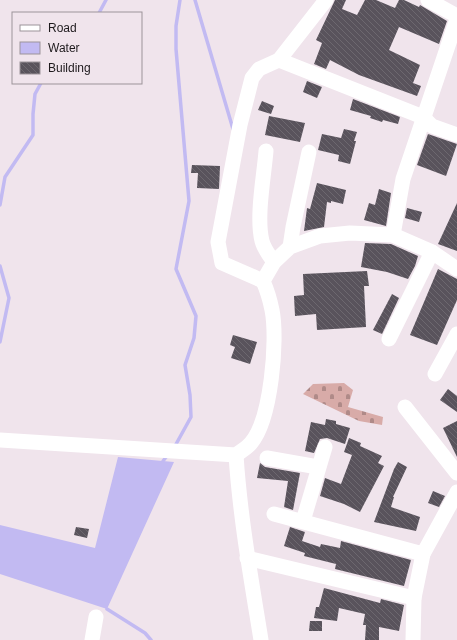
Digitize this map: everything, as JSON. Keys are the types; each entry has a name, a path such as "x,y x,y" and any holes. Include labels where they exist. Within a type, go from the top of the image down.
{"street":[{"path":"0,440 236,455 251,443 259,428 269,400 274,343 274,322 269,298 263,281 222,263 218,242 240,125 252,78 259,69 279,60 326,0"},
{"path":"393,235 403,179 457,17 428,0"},
{"path":"279,60 423,117 432,126 457,135"},
{"path":"266,151 260,225 262,241 266,252 274,262"},
{"path":"290,247 309,152"},
{"path":"263,281 274,262 290,247 320,236 350,233 393,235 432,252 457,269"},
{"path":"389,339 432,252"},
{"path":"435,374 457,334"},
{"path":"406,407 457,473"},
{"path":"303,521 318,467 326,447"},
{"path":"236,455 238,490 247,558 261,640"},
{"path":"267,458 318,467"},
{"path":"413,640 414,598 423,554 457,492"},
{"path":"274,514 423,554"},
{"path":"247,558 414,598"},
{"path":"92,640 96,617"}],"green space":[{"path":"344,383 353,390 348,407 383,417 382,425 359,421 303,394 313,384"}],"water":[{"path":"118,457 174,462 107,609 0,574 0,525 95,548"}],"building":[{"path":"335,0 346,0 342,9 357,15 365,0 376,0 395,8 399,0 404,0 419,7 420,5 447,21 439,44 399,27 389,50 420,65 413,83 421,86 417,96 359,75 330,60 326,69 314,64 322,43 316,40"},
{"path":"307,81 322,87 317,98 303,92"},
{"path":"353,99 400,117 398,124 383,120 382,122 370,118 371,116 350,110"},
{"path":"262,101 274,106 271,114 258,110"},
{"path":"269,116 305,123 300,142 265,135"},
{"path":"344,129 357,132 350,164 338,161 339,155 318,150 322,134 341,138"},
{"path":"428,134 457,144 446,176 417,165"},
{"path":"192,165 220,166 219,189 197,188 198,173 191,173"},
{"path":"317,183 346,190 343,204 331,201 331,203 327,202 324,227 304,231 307,208 310,209"},
{"path":"379,189 391,193 386,226 364,220 369,203 375,205"},
{"path":"457,203 457,251 438,244"},
{"path":"407,208 422,212 419,222 405,218"},
{"path":"365,243 391,244 418,256 415,266 408,279 387,272 361,267"},
{"path":"438,269 457,279 457,300 437,345 410,335"},
{"path":"367,271 369,286 364,286 366,327 317,330 316,314 295,316 294,296 304,295 303,274"},
{"path":"392,294 399,298 382,334 373,330"},
{"path":"233,335 257,342 250,364 231,358 235,347 230,345"},
{"path":"448,389 457,396 457,412 440,400"},
{"path":"326,419 336,421 336,424 350,428 345,444 327,438 320,439 314,453 305,451 311,422 325,425"},
{"path":"457,421 457,457 443,428"},
{"path":"349,438 361,443 360,446 382,456 378,463 384,466 360,512 344,504 320,496 325,478 341,484 352,455 344,452"},
{"path":"398,462 407,467 393,497 391,507 420,517 416,531 374,522"},
{"path":"260,463 265,467 300,473 293,510 284,507 288,481 257,478"},
{"path":"433,491 445,496 439,507 428,503"},
{"path":"76,527 89,529 87,538 74,535"},
{"path":"290,527 305,532 302,541 320,547 321,544 340,548 341,541 411,560 404,586 335,569 336,564 304,556 305,553 284,546"},
{"path":"324,588 380,603 381,599 404,605 399,631 379,627 379,640 365,640 366,625 363,625 365,614 339,608 337,621 314,618 316,607 319,607"},
{"path":"310,621 322,621 322,631 309,631"}],"waterway":[{"path":"100,12 106,0"},
{"path":"175,446 191,417 190,395 185,365 194,338 196,316 176,269 189,201 176,49 176,26 180,0"},
{"path":"195,0 233,129"},
{"path":"0,205 5,177 33,135 35,94 40,84"},
{"path":"0,266 9,298 0,342"},
{"path":"163,461 167,456"},
{"path":"107,609 145,633 151,640"}]}
